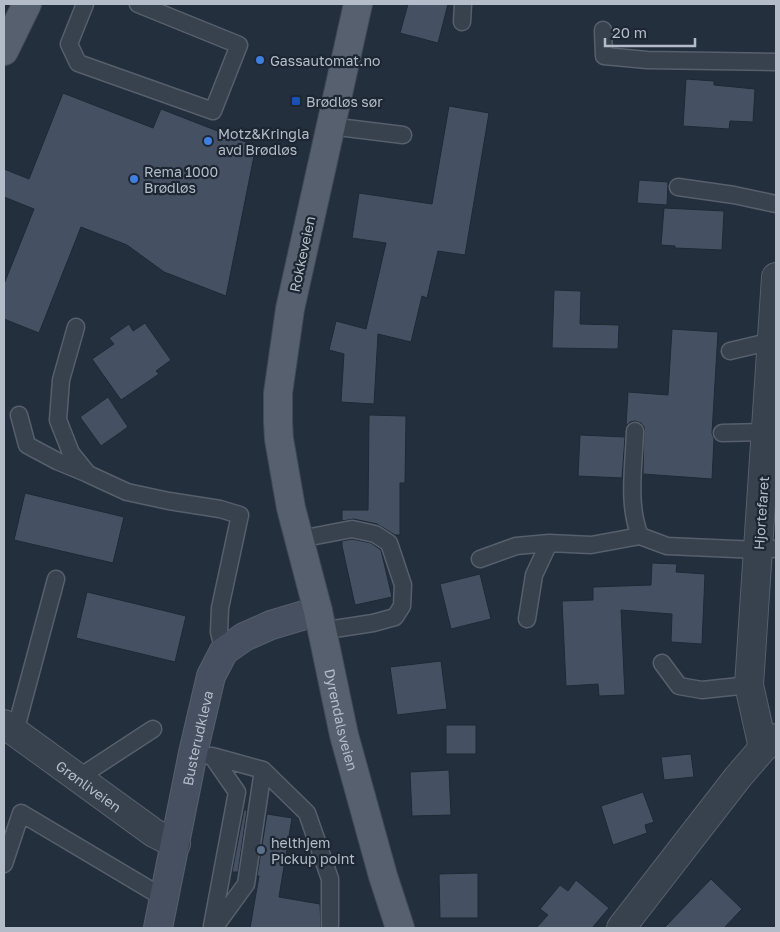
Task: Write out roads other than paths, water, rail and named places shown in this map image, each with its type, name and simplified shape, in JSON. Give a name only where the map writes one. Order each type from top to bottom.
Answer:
[{"type":"main road","points":[[4,51],[27,4]]},
{"type":"main road","name":"Rokkeveien","points":[[292,508],[279,439],[278,393],[290,309],[358,4]]},
{"type":"main road","name":"Dyrendalsveien","points":[[292,508],[320,621],[352,768],[400,928]]},
{"type":"street","name":"Hjortefaret","points":[[621,928],[738,777],[769,743],[750,685],[764,549],[776,277]]},
{"type":"street","name":"Busterudkleva","points":[[158,928],[176,844],[202,755],[211,676],[224,651],[244,637],[271,625],[320,621]]},
{"type":"street","name":"Grønliveien","points":[[9,728],[154,833],[176,844]]},
{"type":"lane","points":[[85,4],[69,44],[78,63],[213,110],[239,45],[138,4]]},
{"type":"lane","points":[[462,22],[463,4]]},
{"type":"lane","points":[[603,30],[604,56],[647,60],[776,62]]},
{"type":"lane","points":[[330,126],[403,136]]},
{"type":"lane","points":[[678,187],[734,195],[776,204]]},
{"type":"lane","points":[[76,327],[61,380],[58,420],[71,453],[88,474]]},
{"type":"lane","points":[[730,351],[772,341]]},
{"type":"lane","points":[[19,415],[27,445],[57,461],[128,492],[220,508],[240,515],[220,608],[218,632],[224,651]]},
{"type":"lane","points":[[722,433],[770,421]]},
{"type":"lane","points":[[635,431],[632,490],[634,522],[640,536]]},
{"type":"lane","points":[[300,540],[352,530],[375,534],[390,544],[403,585],[402,606],[395,617],[373,623],[320,621]]},
{"type":"lane","points":[[480,560],[516,546],[548,543],[591,545],[640,536],[667,546],[764,549]]},
{"type":"lane","points":[[527,619],[534,575],[548,543]]},
{"type":"lane","points":[[9,728],[56,579]]},
{"type":"lane","points":[[662,663],[679,686],[702,690],[750,685]]},
{"type":"lane","points":[[78,778],[153,729]]},
{"type":"lane","points":[[202,755],[263,770],[307,813],[330,878],[330,926]]},
{"type":"lane","points":[[202,755],[237,792],[213,928]]},
{"type":"lane","points":[[213,928],[246,884],[263,770]]},
{"type":"lane","points":[[4,864],[22,813],[164,898]]},
{"type":"place","name":"Gassautomat.no","points":[[260,60]]},
{"type":"place","name":"Brødløs sør","points":[[296,101]]},
{"type":"place","name":"Motz&Kringla avd Brødløs","points":[[208,141]]},
{"type":"place","name":"Rema 1000 Brødløs","points":[[134,179]]},
{"type":"place","name":"helthjem Pickup point","points":[[261,850]]}]
